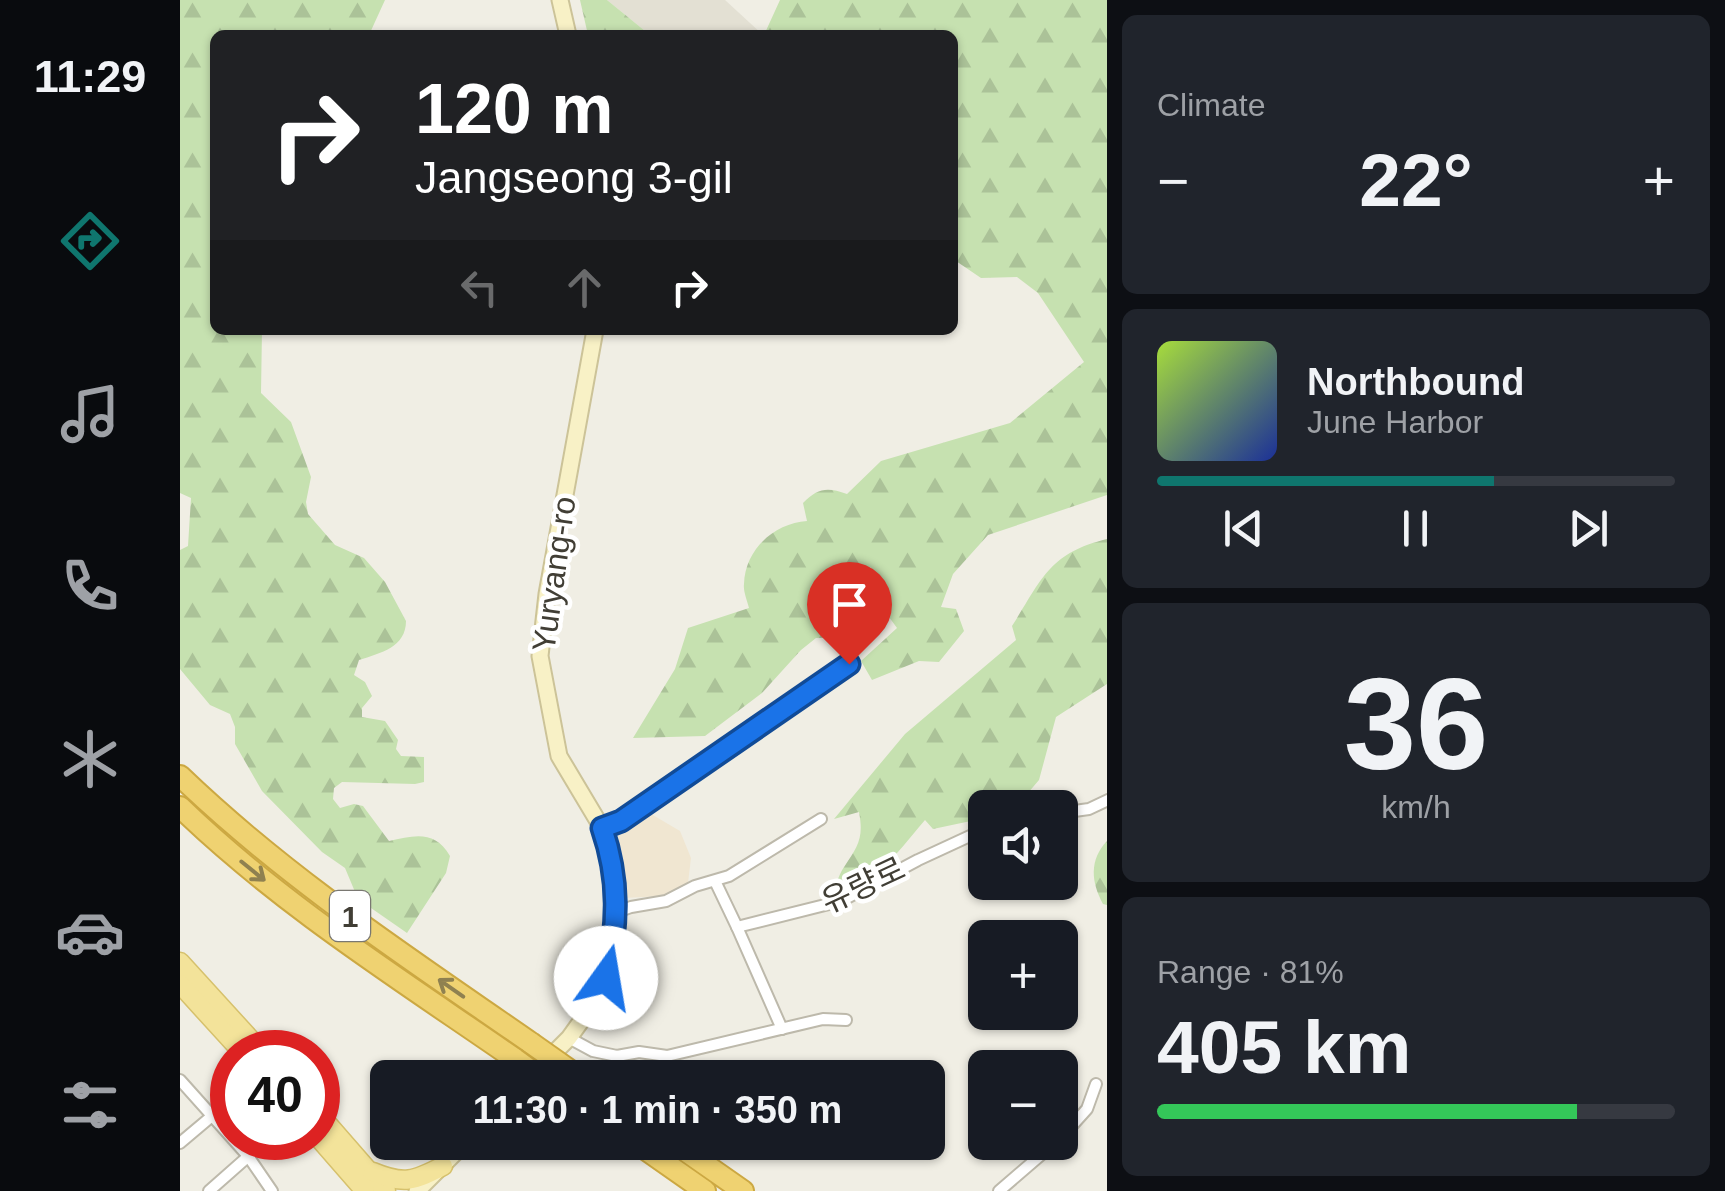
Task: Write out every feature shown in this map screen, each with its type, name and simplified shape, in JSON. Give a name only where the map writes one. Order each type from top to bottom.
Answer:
[{"type":"highway","name":"1","points":[[180,776],[289,872],[554,1060]]},
{"type":"highway","name":"1","points":[[180,807],[256,874],[515,1060]]},
{"type":"highway","points":[[661,1160],[705,1191]]},
{"type":"highway","points":[[699,1160],[743,1191]]},
{"type":"main road","points":[[180,962],[242,1030]]},
{"type":"main road","points":[[180,984],[222,1030]]},
{"type":"main road","points":[[340,1138],[386,1191]]},
{"type":"main road","points":[[338,1160],[365,1191]]},
{"type":"main road","points":[[367,1169],[391,1179],[409,1181],[443,1166]]},
{"type":"main road","points":[[428,1191],[443,1166]]},
{"type":"street","points":[[560,0],[567,30]]},
{"type":"street","name":"Yuryang-ro","points":[[548,1060],[597,999],[606,978],[617,912],[616,880],[602,828],[560,756],[540,656],[547,594],[594,335]]},
{"type":"street","points":[[602,828],[621,821],[849,664]]},
{"type":"street","points":[[1078,811],[1107,801]]},
{"type":"street","points":[[617,912],[631,906],[666,902],[695,886],[715,881],[753,863],[820,819]]},
{"type":"street","name":"유량로","points":[[737,927],[841,902],[968,837]]},
{"type":"street","points":[[715,881],[782,1029]]},
{"type":"street","points":[[569,1038],[593,1051],[617,1056],[639,1052],[668,1056],[823,1019],[846,1020]]},
{"type":"street","points":[[180,1080],[210,1114]]},
{"type":"street","points":[[1078,1119],[1087,1109],[1096,1084]]},
{"type":"street","points":[[180,1143],[210,1118]]},
{"type":"street","points":[[209,1191],[244,1160]]},
{"type":"street","points":[[251,1160],[272,1191]]},
{"type":"street","points":[[417,1191],[449,1160]]},
{"type":"street","points":[[999,1191],[1036,1160]]},
{"type":"shaded area","points":[[607,0],[725,0],[758,30],[644,30]]},
{"type":"shaded area","points":[[646,811],[680,831],[691,858],[688,883],[664,896],[623,898],[616,829]]},
{"type":"green space","points":[[180,0],[385,0],[371,30],[210,30],[210,335],[262,335],[261,393],[291,422],[311,477],[308,514],[335,545],[364,558],[385,582],[406,621],[397,643],[359,660],[354,675],[365,682],[372,696],[362,708],[362,717],[385,721],[398,740],[396,749],[401,756],[424,757],[424,782],[342,782],[334,788],[333,799],[340,808],[363,806],[389,841],[424,836],[438,842],[450,856],[446,873],[407,933],[358,899],[345,868],[322,852],[262,791],[235,744],[230,714],[210,705],[180,669],[180,550],[188,546],[191,498],[180,493]]},
{"type":"green space","points":[[580,0],[607,0],[644,30],[587,30]]},
{"type":"green space","points":[[780,0],[1107,0],[1107,495],[988,535],[953,574],[941,607],[956,609],[964,631],[939,662],[919,661],[872,680],[861,661],[897,628],[889,617],[882,578],[870,567],[863,637],[816,638],[762,693],[705,736],[633,738],[675,669],[688,628],[749,608],[744,587],[750,560],[773,533],[807,521],[803,503],[808,498],[823,490],[847,494],[881,461],[1010,423],[1084,362],[1038,293],[1017,277],[981,278],[958,262],[958,30],[766,30]]},
{"type":"green space","points":[[1107,539],[1107,684],[1056,717],[1039,780],[1030,790],[968,790],[968,822],[933,829],[925,820],[874,875],[831,898],[861,829],[859,812],[834,819],[905,734],[1016,640],[1012,626],[1040,582],[1059,560]]},
{"type":"green space","points":[[1107,841],[1107,905],[1099,896],[1094,871],[1097,856]]},
{"type":"route","points":[[606,978],[617,927],[617,907],[616,880],[602,828],[621,821],[849,664]]}]
